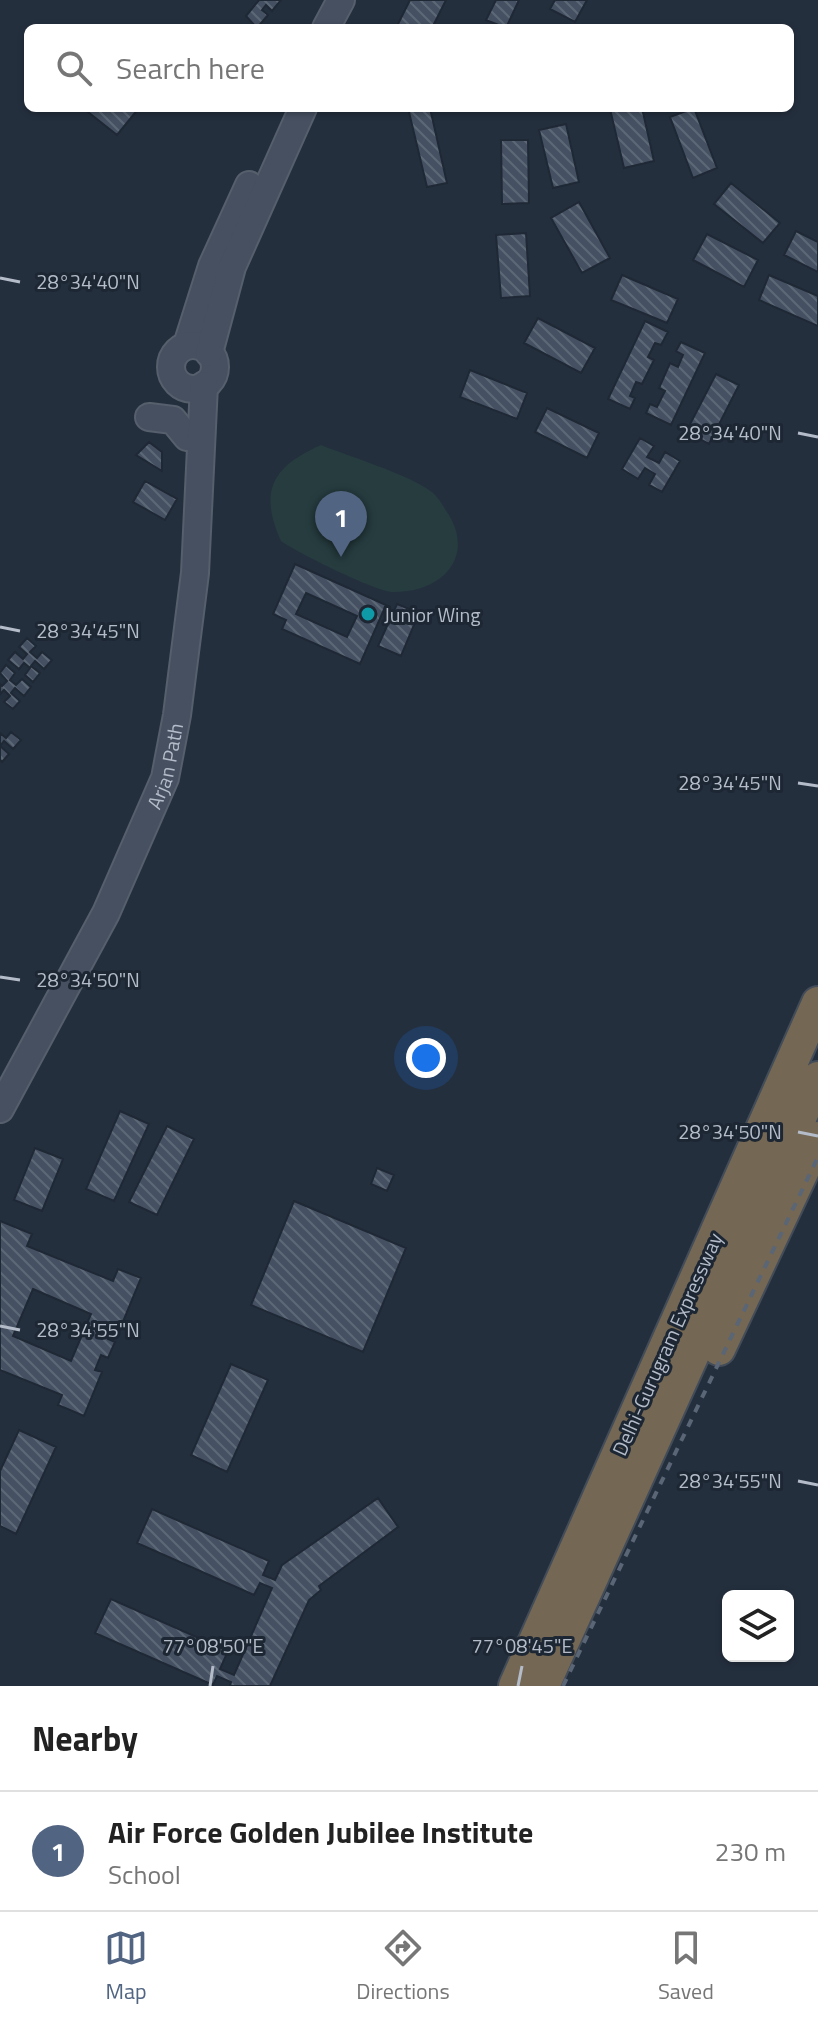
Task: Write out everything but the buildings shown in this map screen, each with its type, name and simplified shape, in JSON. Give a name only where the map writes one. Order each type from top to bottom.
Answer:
[{"type":"highway","name":"Delhi-Gurugram Expressway","points":[[515,1686],[818,1003]]},
{"type":"highway","name":"Delhi-Gurugram Expressway","points":[[543,1686],[818,1078]]},
{"type":"highway","points":[[565,1686],[818,1138]]},
{"type":"main road","points":[[328,24],[341,0]]},
{"type":"main road","points":[[344,24],[357,0]]},
{"type":"main road","points":[[198,349],[176,352],[171,363],[172,375],[195,386],[214,370],[198,349],[221,244],[285,112]]},
{"type":"main road","points":[[198,349],[301,112]]},
{"type":"main road","name":"Arjan Path","points":[[0,1073],[90,909],[150,783],[165,704],[178,585],[187,437],[195,386]]},
{"type":"main road","name":"Arjan Path","points":[[0,1109],[106,913],[165,778],[195,573],[195,386]]},
{"type":"main road","points":[[149,417],[173,420],[187,437]]},
{"type":"green space","points":[[321,445],[407,478],[436,496],[454,526],[458,542],[450,568],[440,578],[411,591],[384,590],[336,571],[281,541],[271,508],[274,483],[291,462]]},
{"type":"railway","points":[[563,1686],[818,1157]]},
{"type":"place","name":"Air Force Golden Jubilee Institute","points":[[341,557]]},
{"type":"place","name":"Junior Wing","points":[[368,614]]}]
